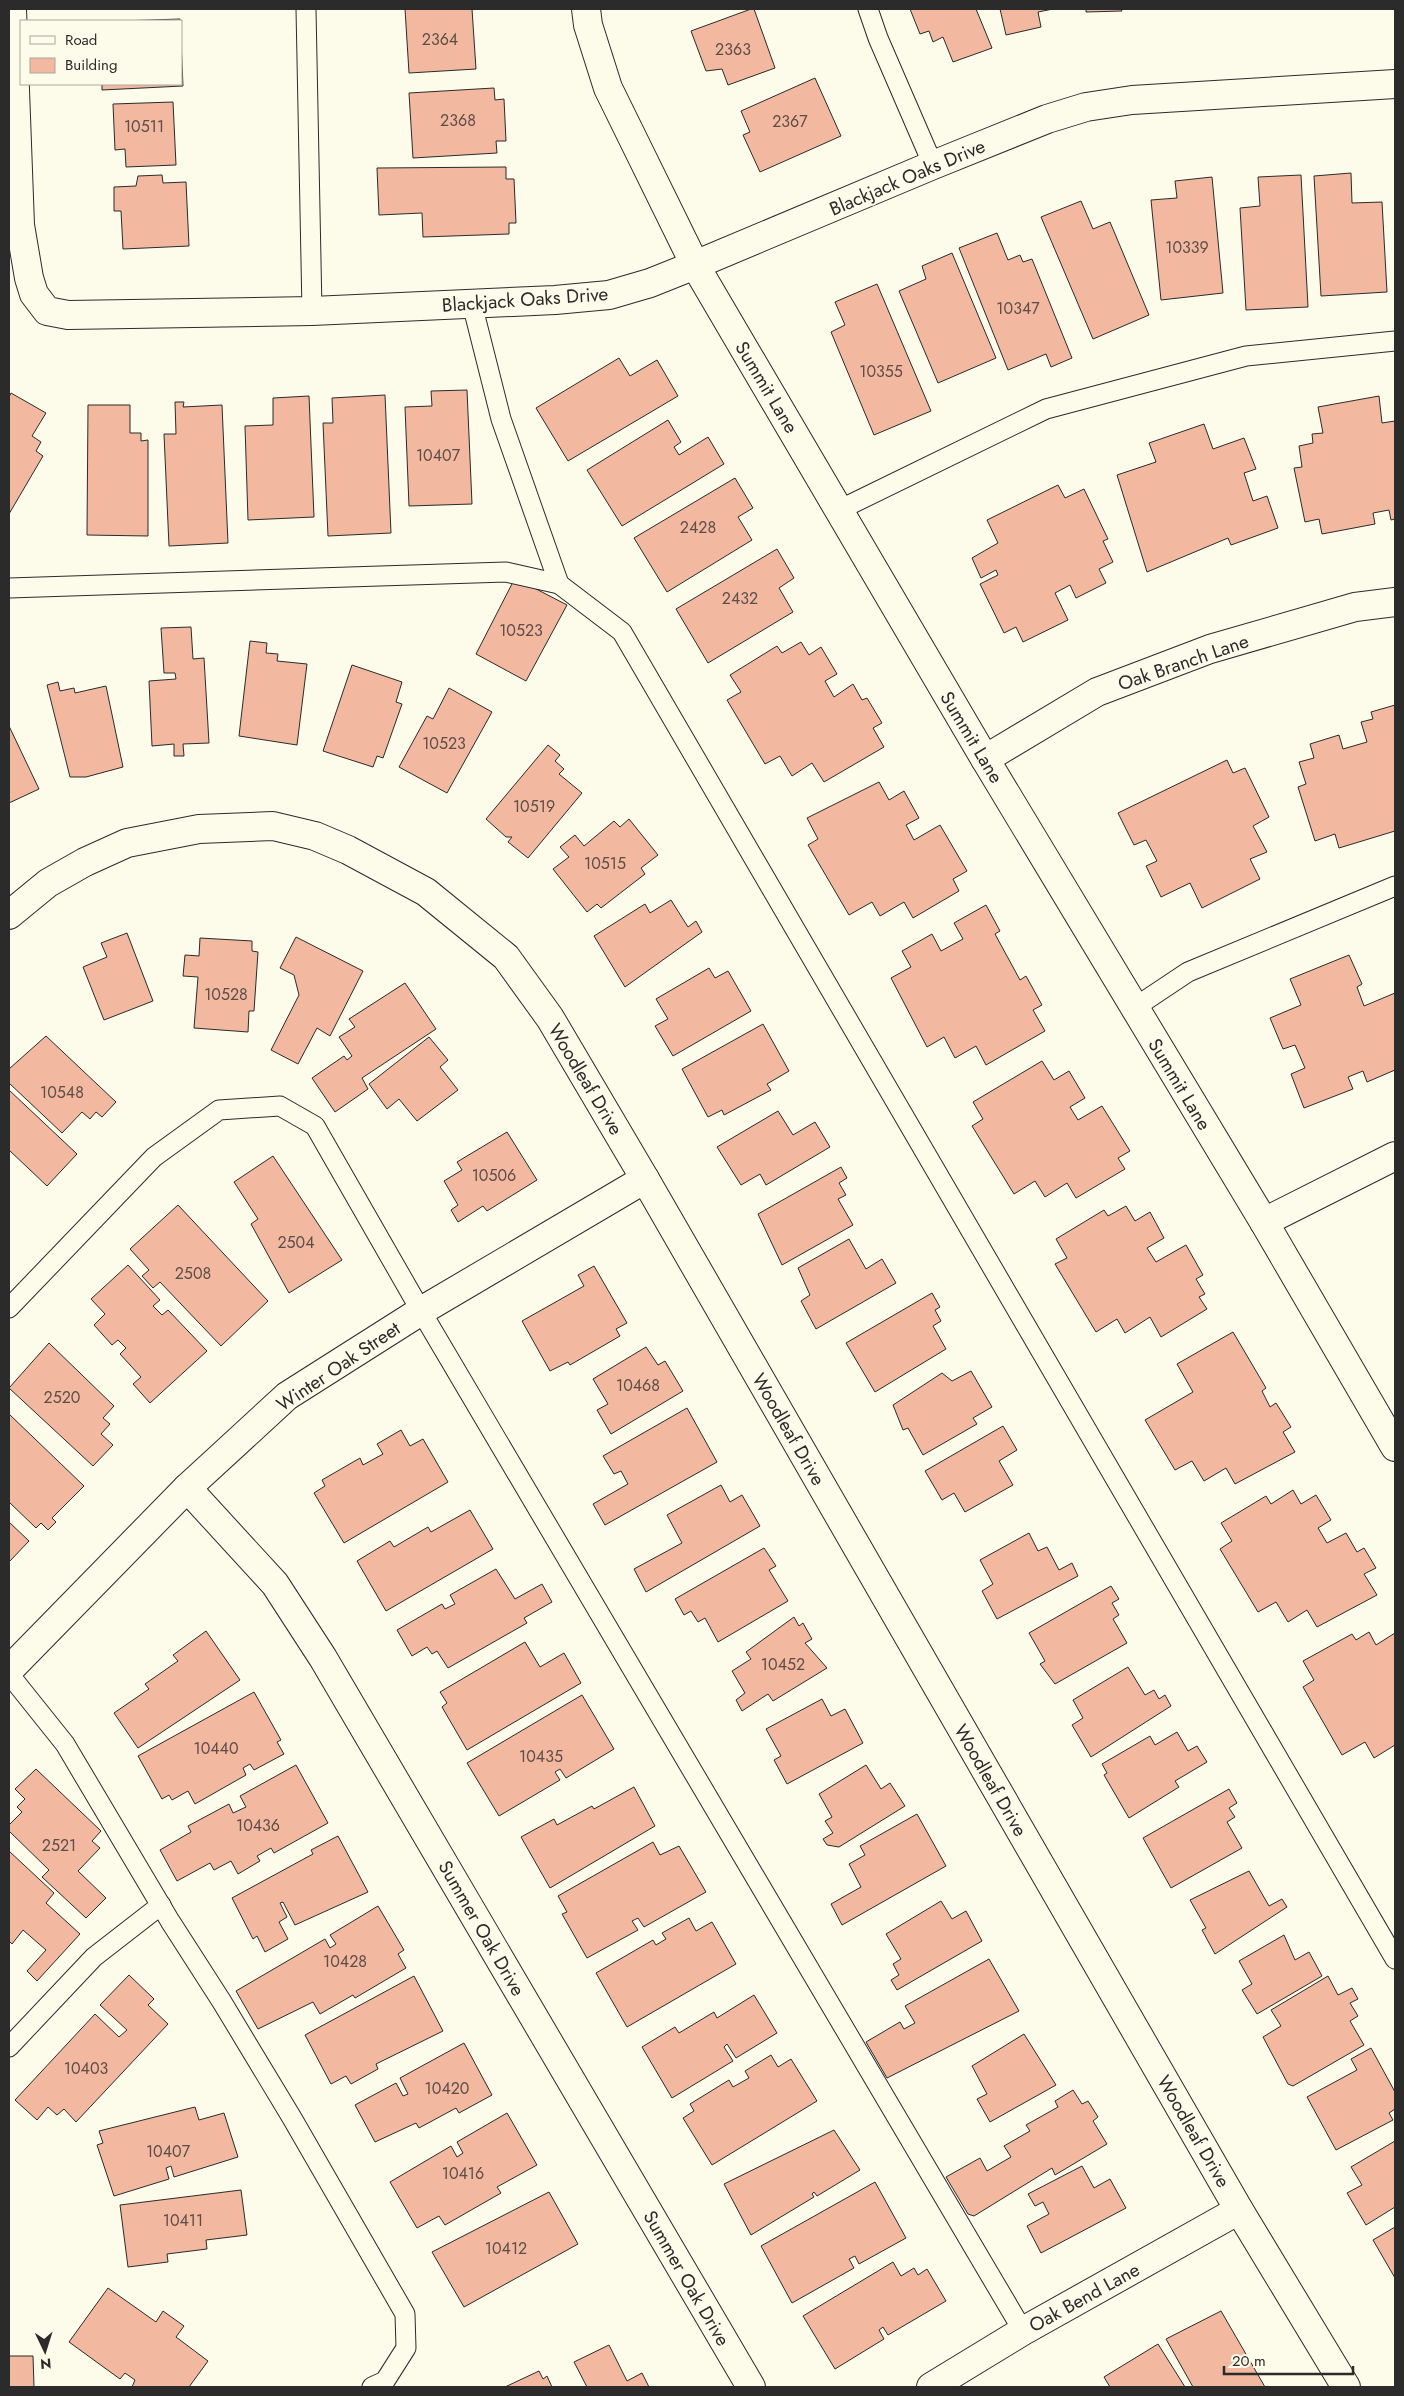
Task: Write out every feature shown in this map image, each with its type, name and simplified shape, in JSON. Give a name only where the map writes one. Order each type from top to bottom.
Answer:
[{"type":"street","name":"Blackjack Oaks Drive","points":[[12,9],[20,225],[34,294],[47,310],[68,315],[312,310],[554,300],[609,295],[650,283],[933,165],[1047,119],[1086,107],[1132,100],[1395,84]]},
{"type":"street","name":"Summit Lane","points":[[586,9],[588,25],[608,88],[695,265],[985,759],[1264,1222],[1395,1447]]},
{"type":"street","name":"Oak Branch Lane","points":[[985,759],[1097,692],[1210,649],[1355,607],[1395,602]]},
{"type":"street","name":"Woodleaf Drive","points":[[9,915],[48,884],[85,862],[127,843],[199,829],[273,826],[315,836],[348,850],[426,892],[506,957],[550,1018],[645,1179],[1239,2210],[1346,2387]]},
{"type":"street","points":[[1264,1222],[1395,1156]]},
{"type":"street","name":"Winter Oak Street","points":[[9,1670],[187,1488],[287,1396],[421,1311],[645,1179]]},
{"type":"street","name":"Summer Oak Drive","points":[[187,1488],[275,1584],[323,1658],[751,2387]]},
{"type":"street","name":"Oak Bend Lane","points":[[931,2387],[1023,2331],[1239,2210]]},
{"type":"lane","points":[[306,9],[312,310]]},
{"type":"lane","points":[[868,9],[878,38],[933,165]]},
{"type":"lane","points":[[472,304],[501,419],[559,584]]},
{"type":"lane","points":[[839,510],[1046,409],[1246,356],[1395,341]]},
{"type":"lane","points":[[9,588],[506,572],[559,584],[622,632],[1395,1959]]},
{"type":"lane","points":[[1134,1008],[1188,972],[1395,886]]},
{"type":"lane","points":[[9,1308],[154,1157],[219,1110],[280,1106],[315,1126],[421,1311],[1023,2331]]},
{"type":"lane","points":[[9,1674],[65,1744],[161,1905],[277,2093],[405,2314],[406,2348],[385,2381],[372,2387]]},
{"type":"lane","points":[[9,2047],[94,1957],[161,1905]]},
{"type":"building","points":[[405,9],[472,9],[476,69],[409,73]]},
{"type":"building","points":[[754,9],[775,68],[728,85],[722,69],[706,71],[691,31]]},
{"type":"building","points":[[910,9],[976,9],[992,48],[953,62],[943,37],[933,42],[929,31],[920,34]]},
{"type":"building","points":[[1000,9],[1053,9],[1038,12],[1041,27],[1006,35]]},
{"type":"building","points":[[1086,9],[1121,9],[1122,11],[1086,12]]},
{"type":"building","points":[[182,64],[183,86],[102,90],[102,85],[182,85]]},
{"type":"building","points":[[815,78],[841,136],[760,172],[743,135],[750,132],[741,111]]},
{"type":"building","points":[[494,88],[495,100],[504,99],[506,141],[496,141],[497,153],[413,158],[409,93]]},
{"type":"building","points":[[173,102],[176,165],[126,167],[125,149],[115,150],[113,104]]},
{"type":"building","points":[[506,167],[506,179],[514,179],[516,223],[509,223],[509,234],[423,237],[422,213],[379,215],[377,168]]},
{"type":"building","points":[[1351,173],[1352,203],[1382,202],[1387,292],[1321,296],[1314,176]]},
{"type":"building","points":[[162,175],[163,183],[186,182],[189,246],[123,249],[121,211],[114,211],[114,187],[136,186],[138,176]]},
{"type":"building","points":[[1301,175],[1308,307],[1246,310],[1240,208],[1260,206],[1258,177]]},
{"type":"building","points":[[1212,177],[1223,293],[1161,300],[1151,200],[1177,198],[1175,181]]},
{"type":"building","points":[[1081,201],[1093,229],[1110,222],[1149,315],[1093,339],[1041,217]]},
{"type":"building","points":[[997,233],[1008,260],[1020,255],[1023,262],[1032,259],[1072,358],[1051,367],[1046,354],[1008,370],[959,248]]},
{"type":"building","points":[[952,253],[996,358],[938,383],[899,291],[926,279],[922,266]]},
{"type":"building","points":[[877,284],[931,411],[874,435],[831,332],[845,325],[835,302]]},
{"type":"building","points":[[619,358],[630,376],[657,360],[678,396],[568,461],[536,408]]},
{"type":"building","points":[[467,390],[472,504],[409,506],[405,407],[432,406],[431,391]]},
{"type":"building","points":[[11,393],[46,413],[32,436],[41,442],[36,451],[43,456],[9,514],[9,397]]},
{"type":"building","points":[[385,395],[391,533],[328,536],[323,423],[333,423],[332,398]]},
{"type":"building","points":[[309,396],[314,517],[248,520],[245,426],[273,425],[273,398]]},
{"type":"building","points":[[1379,396],[1382,423],[1395,421],[1395,519],[1391,520],[1389,510],[1373,513],[1375,524],[1322,534],[1319,519],[1305,522],[1294,468],[1302,467],[1299,446],[1313,443],[1312,434],[1323,433],[1318,407]]},
{"type":"building","points":[[175,402],[184,402],[183,407],[222,405],[228,543],[169,546],[164,434],[176,434]]},
{"type":"building","points":[[88,405],[130,405],[130,433],[141,433],[141,441],[148,440],[148,536],[87,535]]},
{"type":"building","points":[[668,420],[681,442],[674,447],[679,455],[708,437],[724,464],[622,526],[587,470]]},
{"type":"building","points":[[1204,424],[1213,449],[1244,438],[1256,469],[1244,473],[1253,501],[1267,496],[1278,528],[1231,545],[1228,538],[1147,572],[1117,475],[1156,462],[1149,443]]},
{"type":"building","points":[[735,478],[753,508],[738,517],[752,540],[667,592],[634,538]]},
{"type":"building","points":[[1058,485],[1065,498],[1084,489],[1108,539],[1103,541],[1113,562],[1099,569],[1106,583],[1076,598],[1070,585],[1055,593],[1068,620],[1023,642],[1016,627],[1004,633],[980,584],[998,575],[996,570],[981,578],[972,558],[998,543],[987,520]]},
{"type":"building","points":[[777,549],[794,578],[779,588],[793,612],[708,663],[676,609]]},
{"type":"building","points":[[515,578],[567,605],[526,681],[476,654]]},
{"type":"building","points":[[191,627],[193,659],[204,658],[209,743],[183,744],[184,756],[174,756],[174,744],[152,746],[149,681],[176,679],[175,673],[164,673],[161,628]]},
{"type":"building","points":[[250,641],[267,643],[266,653],[278,654],[277,661],[307,664],[297,745],[239,736]]},
{"type":"building","points":[[801,642],[809,655],[821,647],[837,674],[825,681],[834,697],[853,684],[862,700],[867,698],[882,723],[873,728],[884,747],[824,782],[812,763],[792,776],[780,756],[765,764],[727,700],[741,692],[730,675],[777,646],[782,653]]},
{"type":"building","points":[[352,665],[402,682],[396,702],[402,704],[383,758],[377,756],[373,767],[323,751]]},
{"type":"building","points":[[58,682],[60,691],[74,688],[75,693],[106,686],[123,767],[86,777],[70,777],[47,685]]},
{"type":"building","points":[[449,688],[492,712],[447,793],[399,767],[427,716],[433,719]]},
{"type":"building","points":[[1395,705],[1395,831],[1339,848],[1335,834],[1315,841],[1298,787],[1306,784],[1299,762],[1314,758],[1310,744],[1339,735],[1343,749],[1367,742],[1361,722],[1373,719],[1371,712]]},
{"type":"building","points":[[9,726],[39,789],[9,803]]},
{"type":"building","points":[[548,745],[560,755],[555,761],[564,769],[559,774],[582,793],[528,858],[508,842],[512,837],[506,837],[486,819]]},
{"type":"building","points":[[1227,760],[1233,773],[1245,768],[1269,817],[1253,826],[1267,852],[1250,859],[1260,879],[1202,908],[1190,883],[1161,897],[1146,866],[1157,861],[1146,840],[1134,845],[1118,813]]},
{"type":"building","points":[[879,782],[889,800],[904,791],[919,818],[906,825],[914,840],[940,825],[967,871],[953,879],[959,891],[913,918],[904,902],[880,916],[872,902],[849,915],[808,845],[818,839],[807,818]]},
{"type":"building","points":[[629,819],[658,855],[641,868],[645,874],[601,908],[597,904],[587,912],[553,869],[569,857],[560,847],[575,835],[584,846],[614,821],[620,827]]},
{"type":"building","points":[[671,900],[688,927],[696,921],[702,932],[625,987],[594,936],[645,904],[650,913]]},
{"type":"building","points":[[986,905],[1000,931],[995,934],[1020,980],[1026,976],[1042,1005],[1033,1010],[1045,1031],[986,1065],[976,1046],[955,1058],[944,1037],[927,1047],[891,978],[911,967],[902,951],[932,934],[941,951],[963,939],[954,923]]},
{"type":"building","points":[[127,933],[153,1001],[104,1020],[83,967],[107,957],[101,943]]},
{"type":"building","points":[[296,937],[363,971],[330,1036],[317,1028],[298,1064],[271,1050],[299,995],[294,975],[280,968]]},
{"type":"building","points":[[200,938],[252,941],[252,951],[258,952],[254,1011],[249,1011],[248,1032],[194,1028],[198,977],[183,976],[185,955],[199,956]]},
{"type":"building","points":[[1349,955],[1362,984],[1357,987],[1364,1006],[1395,993],[1395,1070],[1367,1082],[1363,1071],[1348,1077],[1353,1089],[1304,1108],[1291,1074],[1305,1068],[1295,1045],[1283,1049],[1270,1018],[1301,1005],[1290,979]]},
{"type":"building","points":[[709,968],[715,978],[728,971],[751,1011],[673,1056],[655,1026],[668,1019],[656,999]]},
{"type":"building","points":[[405,983],[436,1029],[362,1078],[368,1089],[335,1112],[312,1078],[344,1056],[347,1060],[352,1056],[339,1037],[355,1027],[349,1019]]},
{"type":"building","points":[[763,1024],[789,1071],[767,1084],[771,1090],[724,1115],[722,1110],[708,1117],[682,1069]]},
{"type":"building","points":[[46,1036],[116,1102],[102,1117],[96,1112],[90,1119],[82,1112],[62,1133],[9,1083],[9,1069]]},
{"type":"building","points":[[429,1037],[448,1060],[440,1067],[458,1090],[417,1121],[399,1099],[387,1109],[369,1084]]},
{"type":"building","points":[[1042,1061],[1054,1080],[1069,1071],[1085,1098],[1070,1107],[1078,1120],[1102,1106],[1130,1151],[1118,1158],[1125,1169],[1076,1198],[1067,1183],[1045,1197],[1035,1181],[1014,1194],[972,1126],[983,1119],[973,1102]]},
{"type":"building","points":[[9,1090],[77,1154],[47,1186],[9,1150]]},
{"type":"building","points":[[778,1111],[793,1135],[815,1122],[830,1147],[766,1185],[760,1174],[741,1185],[717,1147]]},
{"type":"building","points":[[507,1132],[537,1180],[487,1211],[483,1206],[458,1222],[451,1210],[458,1205],[444,1181],[462,1170],[457,1162]]},
{"type":"building","points":[[273,1156],[342,1260],[289,1293],[251,1224],[258,1219],[234,1182]]},
{"type":"building","points":[[841,1167],[847,1178],[839,1183],[846,1195],[838,1199],[853,1225],[782,1265],[758,1214]]},
{"type":"building","points":[[178,1205],[268,1301],[221,1346],[160,1282],[153,1288],[142,1276],[149,1270],[130,1249]]},
{"type":"building","points":[[1126,1206],[1135,1221],[1150,1212],[1164,1238],[1147,1248],[1156,1262],[1186,1245],[1203,1275],[1196,1279],[1205,1294],[1199,1297],[1207,1309],[1161,1337],[1150,1317],[1125,1333],[1117,1319],[1096,1332],[1055,1264],[1067,1258],[1056,1239],[1104,1210],[1108,1216]]},
{"type":"building","points":[[849,1239],[866,1269],[882,1259],[896,1283],[816,1329],[801,1301],[810,1295],[798,1268]]},
{"type":"building","points":[[128,1265],[160,1300],[153,1306],[162,1315],[168,1310],[207,1351],[150,1403],[133,1384],[141,1377],[120,1354],[126,1348],[118,1340],[112,1345],[94,1325],[105,1314],[91,1299]]},
{"type":"building","points":[[594,1266],[627,1323],[616,1329],[620,1336],[570,1365],[568,1362],[550,1371],[522,1321],[584,1286],[578,1275]]},
{"type":"building","points":[[932,1293],[940,1307],[935,1310],[941,1321],[933,1326],[946,1349],[875,1392],[846,1343]]},
{"type":"building","points":[[1233,1332],[1266,1388],[1262,1391],[1270,1407],[1276,1403],[1291,1427],[1283,1432],[1295,1452],[1235,1484],[1226,1468],[1204,1481],[1192,1461],[1175,1470],[1145,1420],[1193,1392],[1177,1364]]},
{"type":"building","points":[[49,1343],[114,1406],[103,1418],[110,1424],[101,1434],[113,1445],[93,1466],[9,1388]]},
{"type":"building","points":[[646,1347],[658,1365],[665,1361],[683,1391],[611,1434],[597,1410],[608,1404],[593,1379]]},
{"type":"building","points":[[971,1371],[992,1407],[973,1418],[977,1424],[923,1455],[908,1428],[903,1430],[893,1405],[942,1373],[952,1381]]},
{"type":"building","points":[[687,1408],[717,1462],[605,1525],[593,1504],[628,1484],[621,1471],[614,1474],[603,1456]]},
{"type":"building","points":[[9,1414],[84,1486],[52,1518],[56,1522],[48,1530],[41,1523],[36,1528],[9,1502]]},
{"type":"building","points":[[1003,1426],[1017,1450],[999,1461],[1013,1485],[965,1512],[954,1493],[942,1500],[925,1471]]},
{"type":"building","points":[[401,1430],[410,1446],[423,1439],[448,1482],[344,1543],[314,1493],[325,1486],[322,1480],[360,1458],[363,1465],[383,1454],[377,1444]]},
{"type":"building","points":[[721,1485],[730,1502],[742,1495],[760,1526],[646,1592],[634,1569],[682,1543],[667,1515]]},
{"type":"building","points":[[1293,1490],[1301,1504],[1316,1495],[1331,1520],[1318,1528],[1327,1543],[1346,1533],[1357,1552],[1364,1548],[1376,1568],[1364,1574],[1377,1595],[1317,1627],[1307,1610],[1288,1622],[1276,1602],[1258,1612],[1220,1549],[1232,1541],[1221,1523],[1266,1496],[1271,1504]]},
{"type":"building","points":[[470,1510],[493,1549],[386,1611],[357,1561],[390,1541],[394,1547],[428,1527],[431,1532]]},
{"type":"building","points":[[9,1522],[29,1541],[9,1562]]},
{"type":"building","points":[[1029,1533],[1038,1551],[1047,1547],[1059,1570],[1072,1563],[1078,1576],[997,1619],[982,1591],[993,1584],[980,1560]]},
{"type":"building","points":[[764,1548],[776,1566],[769,1570],[788,1601],[718,1642],[705,1618],[698,1622],[691,1611],[684,1615],[675,1599]]},
{"type":"building","points":[[496,1569],[515,1599],[542,1584],[552,1602],[524,1618],[527,1623],[448,1668],[437,1651],[432,1654],[427,1647],[412,1656],[397,1630],[442,1604],[445,1609],[455,1604],[450,1595]]},
{"type":"building","points":[[1111,1586],[1119,1599],[1112,1603],[1119,1615],[1113,1619],[1127,1643],[1055,1684],[1040,1664],[1045,1661],[1029,1633]]},
{"type":"building","points":[[794,1617],[799,1626],[803,1623],[812,1639],[805,1643],[827,1668],[773,1701],[768,1694],[742,1711],[736,1700],[745,1693],[732,1671],[751,1659],[746,1652]]},
{"type":"building","points":[[206,1631],[240,1680],[138,1748],[114,1713],[149,1689],[145,1684],[178,1661],[173,1655]]},
{"type":"building","points":[[1369,1632],[1376,1645],[1395,1633],[1395,1745],[1374,1758],[1365,1742],[1342,1755],[1303,1687],[1314,1680],[1303,1661],[1352,1634],[1356,1640]]},
{"type":"building","points":[[525,1642],[540,1667],[564,1653],[581,1683],[467,1750],[442,1707],[447,1703],[440,1692]]},
{"type":"building","points":[[1128,1667],[1145,1695],[1154,1690],[1159,1699],[1165,1695],[1171,1706],[1091,1757],[1072,1725],[1083,1718],[1073,1700]]},
{"type":"building","points":[[254,1692],[281,1740],[277,1742],[284,1754],[254,1770],[250,1764],[243,1768],[246,1775],[195,1804],[188,1791],[172,1800],[169,1795],[162,1799],[138,1756]]},
{"type":"building","points":[[582,1695],[614,1749],[566,1778],[560,1769],[555,1772],[560,1780],[499,1816],[467,1763]]},
{"type":"building","points":[[822,1699],[831,1716],[845,1709],[863,1743],[787,1784],[774,1760],[781,1756],[766,1729]]},
{"type":"building","points":[[1177,1732],[1188,1751],[1197,1746],[1207,1762],[1175,1781],[1179,1787],[1129,1818],[1104,1775],[1107,1773],[1102,1764],[1150,1736],[1155,1745]]},
{"type":"building","points":[[296,1765],[328,1823],[274,1853],[271,1848],[257,1856],[260,1861],[238,1874],[231,1861],[214,1870],[210,1863],[177,1881],[160,1850],[191,1832],[188,1826],[229,1804],[233,1813],[246,1807],[240,1796]]},
{"type":"building","points":[[866,1765],[881,1789],[890,1783],[905,1806],[839,1847],[827,1845],[823,1839],[833,1833],[825,1821],[832,1817],[819,1794]]},
{"type":"building","points":[[36,1769],[101,1831],[92,1841],[100,1848],[78,1871],[106,1898],[86,1918],[42,1877],[49,1870],[9,1831],[9,1825],[22,1812],[17,1807],[25,1799],[15,1789]]},
{"type":"building","points":[[634,1787],[655,1826],[550,1888],[521,1837],[554,1819],[557,1825],[592,1806],[594,1809]]},
{"type":"building","points":[[1229,1789],[1237,1803],[1229,1808],[1235,1817],[1227,1822],[1242,1848],[1171,1888],[1143,1838]]},
{"type":"building","points":[[917,1814],[946,1866],[842,1925],[831,1904],[861,1887],[849,1864],[865,1855],[860,1846]]},
{"type":"building","points":[[338,1836],[368,1892],[295,1925],[283,1902],[280,1903],[287,1917],[279,1922],[288,1939],[265,1952],[257,1936],[253,1939],[232,1898],[313,1854],[311,1850]]},
{"type":"building","points":[[653,1842],[660,1855],[679,1846],[706,1892],[644,1927],[638,1918],[632,1921],[638,1930],[587,1958],[562,1914],[567,1912],[558,1896]]},
{"type":"building","points":[[9,1851],[54,1893],[46,1903],[80,1934],[37,1981],[27,1971],[46,1950],[23,1930],[12,1944],[9,1941]]},
{"type":"building","points":[[1249,1871],[1269,1906],[1282,1899],[1287,1907],[1215,1954],[1202,1930],[1206,1928],[1190,1900]]},
{"type":"building","points":[[941,1901],[952,1919],[966,1911],[982,1941],[897,1990],[891,1980],[899,1975],[893,1964],[901,1959],[886,1934]]},
{"type":"building","points":[[378,1906],[404,1950],[398,1954],[406,1968],[355,1998],[353,1995],[320,2014],[313,2002],[258,2029],[236,1991],[325,1939],[330,1948],[336,1944],[330,1935]]},
{"type":"building","points":[[689,1918],[696,1931],[712,1922],[736,1964],[627,2027],[596,1973],[653,1940],[656,1945],[666,1939],[662,1933]]},
{"type":"building","points":[[1284,1935],[1295,1960],[1309,1952],[1322,1976],[1257,2014],[1242,1990],[1252,1984],[1239,1961]]},
{"type":"building","points":[[989,1959],[1019,2011],[887,2078],[866,2042],[900,2022],[904,2029],[915,2023],[905,2006]]},
{"type":"building","points":[[129,1975],[154,1999],[148,2005],[168,2024],[76,2122],[64,2109],[57,2115],[48,2107],[37,2120],[15,2100],[95,2014],[119,2037],[127,2030],[100,2005]]},
{"type":"building","points":[[414,1976],[443,2031],[376,2064],[378,2069],[351,2084],[346,2076],[331,2084],[305,2035]]},
{"type":"building","points":[[1328,1976],[1338,1995],[1352,1988],[1358,1999],[1350,2003],[1358,2016],[1350,2021],[1364,2045],[1293,2086],[1288,2084],[1263,2037],[1281,2026],[1271,2010]]},
{"type":"building","points":[[754,1995],[777,2033],[736,2058],[727,2044],[724,2047],[733,2061],[672,2098],[642,2047],[675,2027],[679,2033],[714,2012],[717,2018]]},
{"type":"building","points":[[1024,2034],[1056,2085],[990,2122],[977,2099],[987,2094],[972,2066]]},
{"type":"building","points":[[464,2043],[492,2095],[459,2113],[456,2108],[419,2128],[416,2123],[375,2142],[355,2105],[396,2083],[403,2096],[408,2094],[400,2078]]},
{"type":"building","points":[[1371,2048],[1395,2092],[1395,2109],[1389,2113],[1393,2120],[1336,2150],[1307,2097],[1357,2070],[1351,2059]]},
{"type":"building","points":[[771,2055],[778,2067],[791,2059],[817,2101],[712,2165],[683,2118],[694,2111],[690,2104],[729,2080],[733,2087],[749,2078],[745,2071]]},
{"type":"building","points":[[1073,2090],[1082,2104],[1088,2101],[1098,2117],[1093,2121],[1107,2144],[1055,2175],[1052,2168],[974,2216],[968,2214],[946,2177],[980,2158],[987,2171],[1011,2157],[1004,2146],[1030,2131],[1026,2125],[1058,2107],[1055,2101]]},
{"type":"building","points":[[195,2107],[199,2120],[224,2113],[238,2157],[174,2177],[171,2166],[166,2168],[169,2179],[114,2196],[97,2145],[103,2143],[99,2131]]},
{"type":"building","points":[[507,2113],[537,2165],[497,2187],[501,2193],[445,2225],[439,2216],[417,2228],[390,2182],[451,2146],[457,2157],[463,2153],[457,2142]]},
{"type":"building","points":[[834,2130],[860,2170],[817,2196],[814,2192],[812,2194],[814,2197],[751,2235],[724,2184]]},
{"type":"building","points":[[1395,2141],[1395,2207],[1366,2225],[1347,2193],[1362,2185],[1351,2167]]},
{"type":"building","points":[[1082,2166],[1094,2188],[1110,2179],[1126,2208],[1041,2253],[1027,2226],[1049,2214],[1043,2202],[1035,2206],[1028,2194]]},
{"type":"building","points":[[875,2182],[906,2238],[859,2264],[855,2256],[849,2259],[854,2268],[792,2303],[761,2246]]},
{"type":"building","points":[[241,2190],[247,2235],[206,2240],[207,2249],[167,2254],[168,2262],[128,2267],[120,2205]]},
{"type":"building","points":[[549,2192],[578,2244],[464,2307],[432,2252]]},
{"type":"building","points":[[1395,2227],[1395,2278],[1373,2240]]},
{"type":"building","points":[[893,2262],[901,2276],[914,2268],[918,2275],[927,2269],[946,2301],[888,2335],[883,2327],[879,2330],[884,2339],[835,2369],[803,2316]]},
{"type":"building","points":[[108,2288],[156,2322],[163,2311],[184,2326],[176,2337],[208,2361],[189,2387],[132,2387],[135,2380],[125,2373],[120,2379],[69,2342]]},
{"type":"building","points":[[1221,2311],[1265,2387],[1193,2387],[1166,2339]]},
{"type":"building","points":[[1158,2344],[1185,2387],[1110,2387],[1104,2377]]},
{"type":"building","points":[[609,2345],[627,2381],[642,2373],[649,2387],[587,2387],[574,2362]]},
{"type":"building","points":[[9,2356],[33,2356],[34,2387],[9,2387]]},
{"type":"building","points":[[539,2371],[543,2379],[547,2376],[552,2387],[505,2387]]}]
